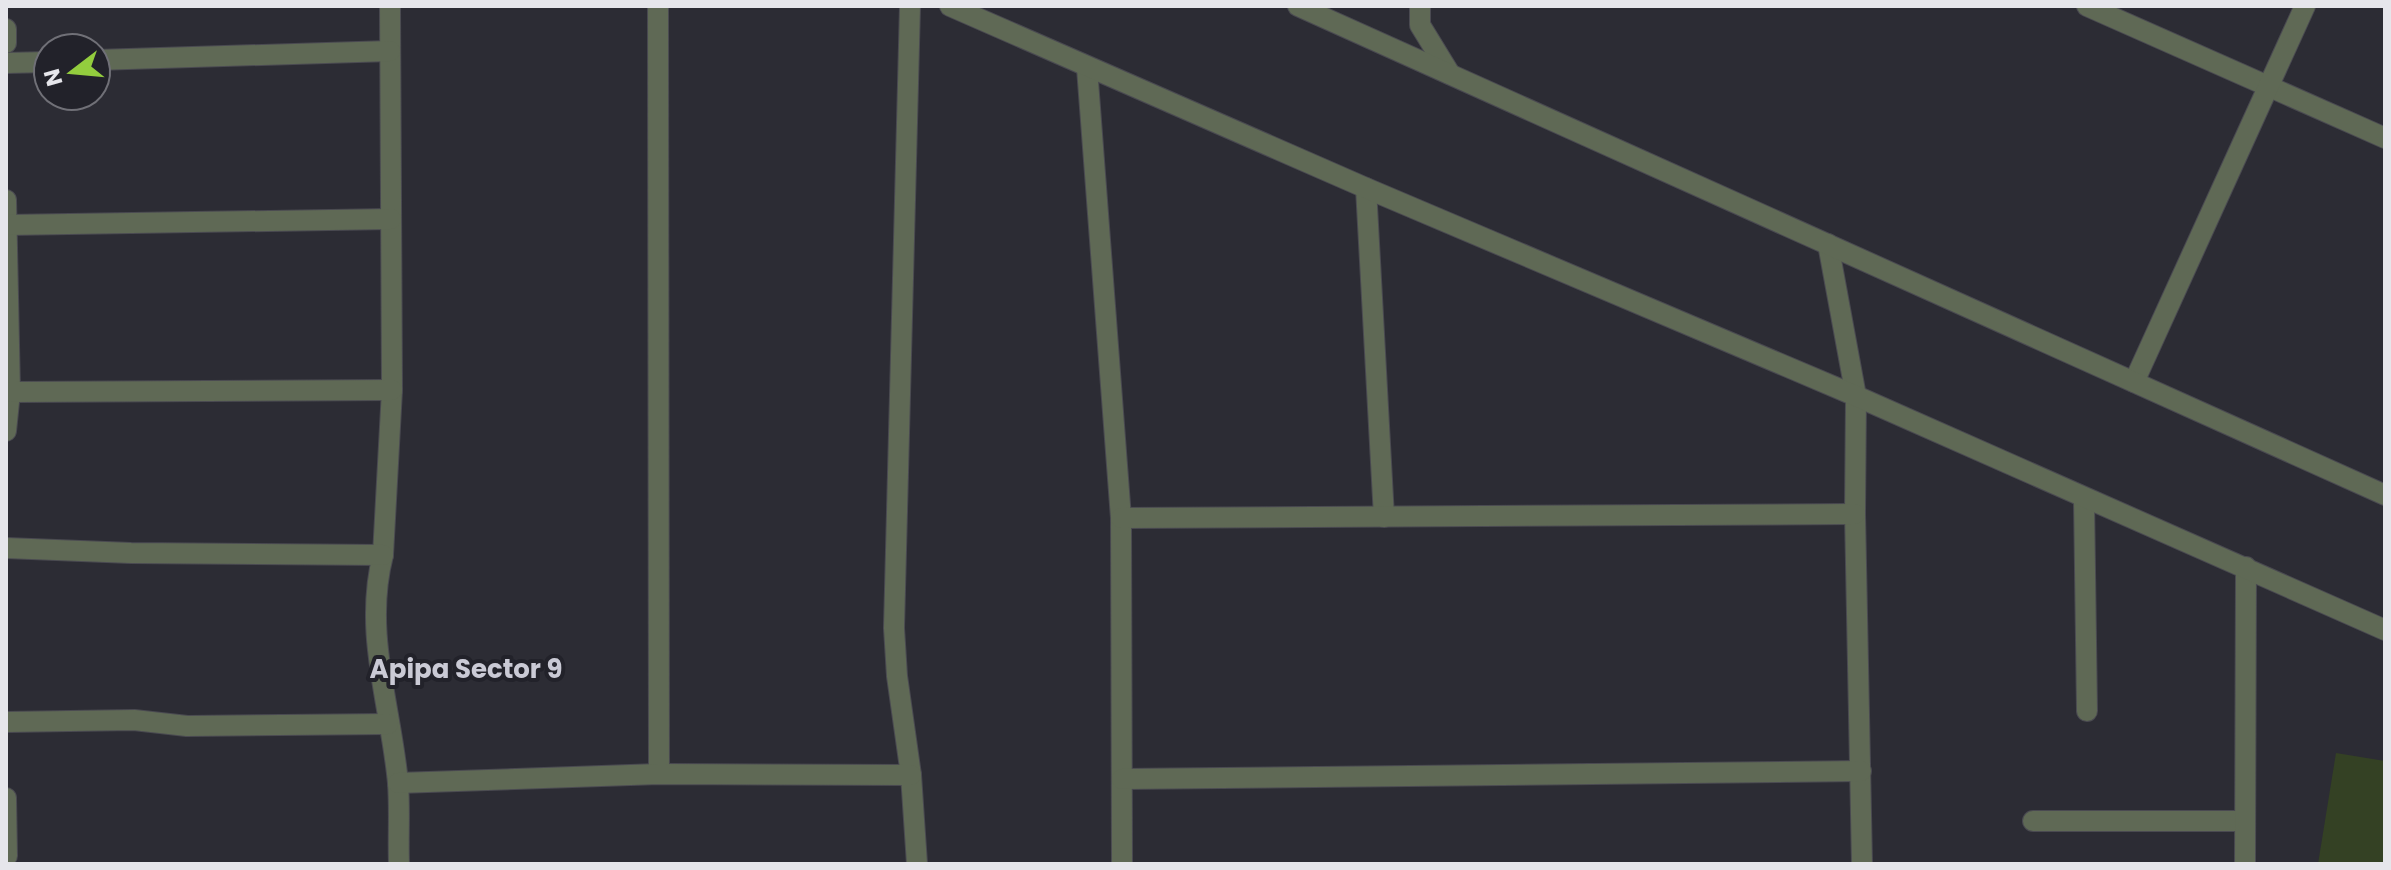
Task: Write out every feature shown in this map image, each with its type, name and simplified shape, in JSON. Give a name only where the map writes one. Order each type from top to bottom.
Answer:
[{"type":"street","points":[[390,6],[392,390],[383,555],[377,578],[374,621],[398,783],[399,864]]},
{"type":"street","points":[[658,6],[659,774]]},
{"type":"street","points":[[910,6],[894,628],[897,676],[911,775],[917,864]]},
{"type":"street","points":[[950,6],[1087,68],[1856,396],[2385,630]]},
{"type":"street","points":[[1298,6],[2385,494]]},
{"type":"street","points":[[1420,6],[1420,25],[1450,74]]},
{"type":"street","points":[[2087,6],[2385,138]]},
{"type":"street","points":[[2134,382],[2305,6]]},
{"type":"street","points":[[6,29],[6,43]]},
{"type":"street","points":[[112,60],[390,51]]},
{"type":"street","points":[[6,63],[32,62]]},
{"type":"street","points":[[1087,68],[1121,518],[1122,864]]},
{"type":"street","points":[[1366,188],[1384,517]]},
{"type":"street","points":[[6,200],[10,392],[6,431]]},
{"type":"street","points":[[7,225],[391,219]]},
{"type":"street","points":[[1828,244],[1856,396],[1855,514],[1862,864]]},
{"type":"street","points":[[10,392],[392,390]]},
{"type":"street","points":[[2084,499],[2087,711]]},
{"type":"street","points":[[1121,518],[1855,514]]},
{"type":"street","points":[[6,548],[131,553],[383,555]]},
{"type":"street","points":[[2245,864],[2246,567]]},
{"type":"street","points":[[6,722],[134,720],[187,726],[388,724]]},
{"type":"street","points":[[1122,779],[1861,771]]},
{"type":"street","points":[[398,783],[659,774],[911,775]]},
{"type":"street","points":[[6,798],[7,856]]},
{"type":"street","points":[[2033,821],[2245,821]]},
{"type":"green space","points":[[2336,753],[2385,761],[2385,864],[2318,864]]},
{"type":"district","name":"Apipa Sector 9","points":[[466,669]]}]
